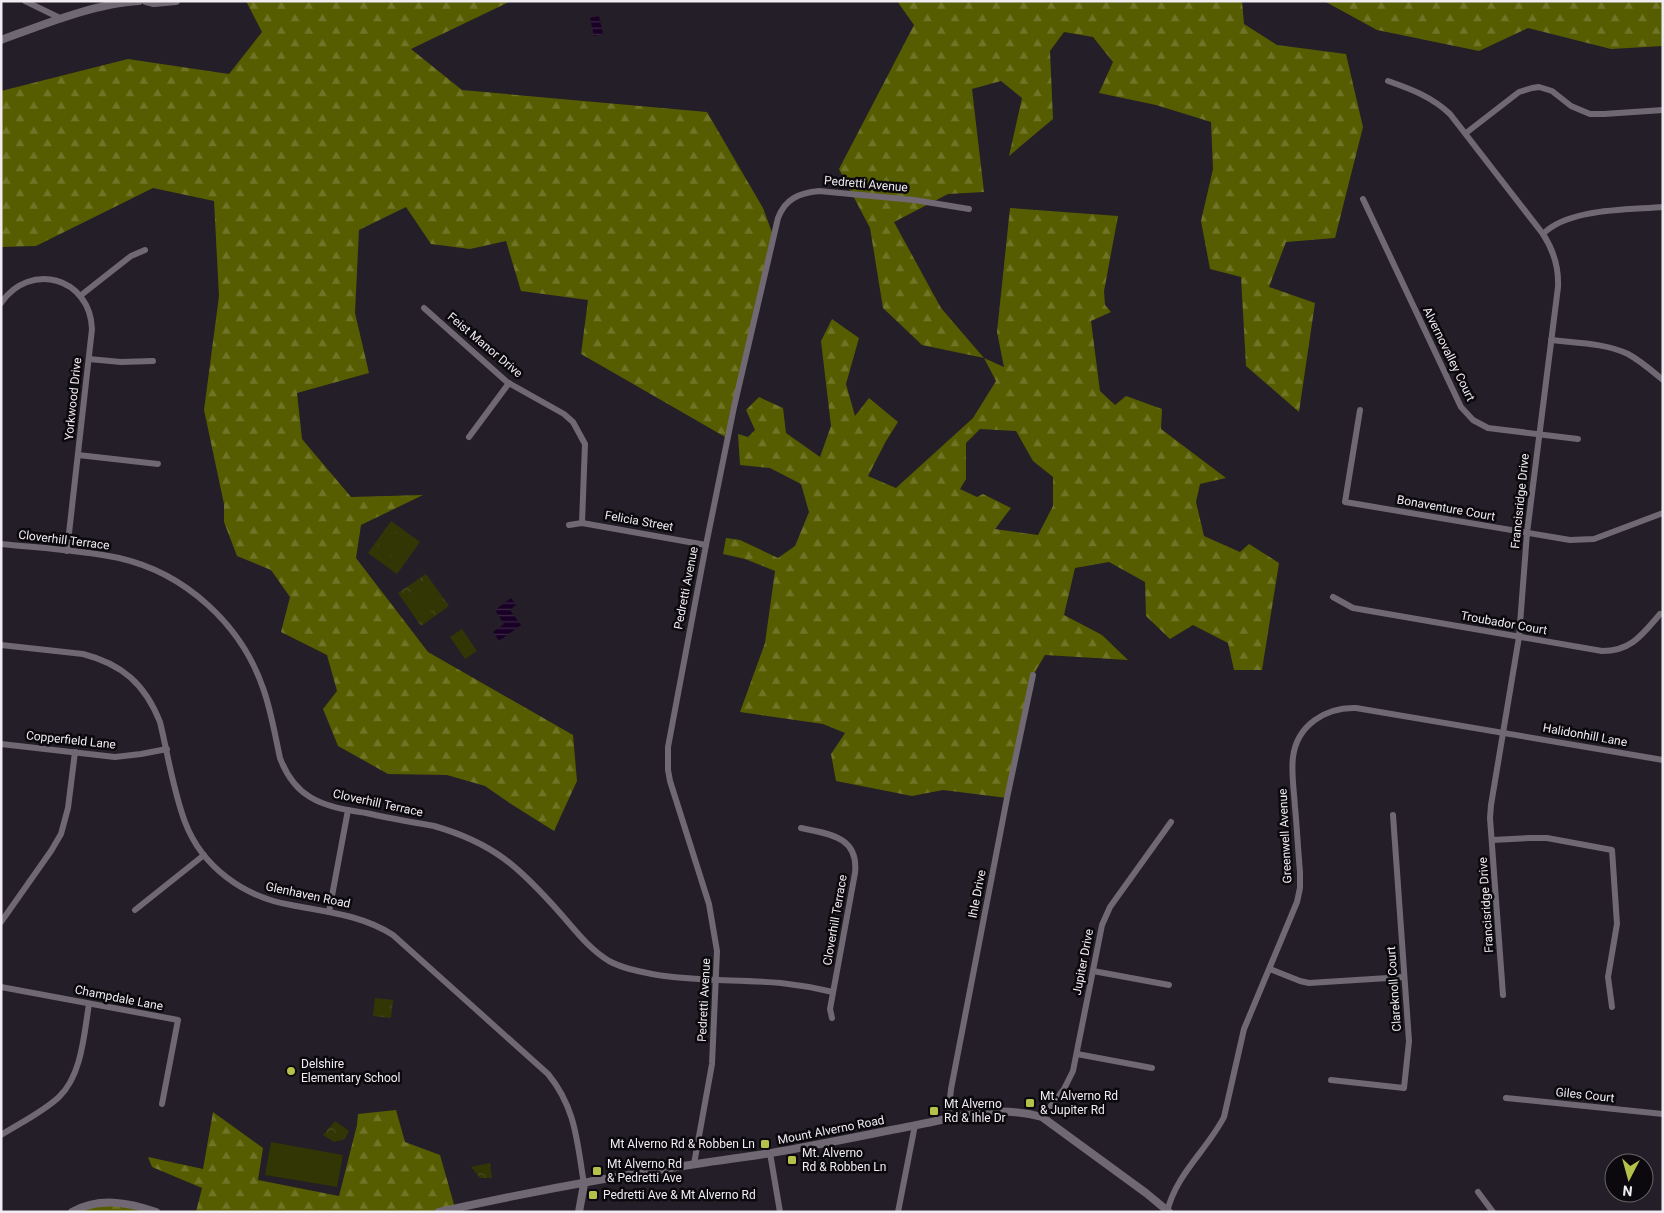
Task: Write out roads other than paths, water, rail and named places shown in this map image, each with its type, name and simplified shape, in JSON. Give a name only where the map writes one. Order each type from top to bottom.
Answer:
[{"type":"street","points":[[24,1],[62,19]]},
{"type":"street","points":[[1,40],[119,2],[139,1]]},
{"type":"street","points":[[146,1],[154,3],[176,1]]},
{"type":"street","name":"Francisridge Drive","points":[[1388,81],[1431,98],[1450,114],[1543,234],[1553,252],[1558,270],[1558,287],[1527,533],[1519,637],[1491,805],[1503,995]]},
{"type":"street","points":[[1466,133],[1518,92],[1532,88],[1552,91],[1571,106],[1590,114],[1663,110]]},
{"type":"street","name":"Pedretti Avenue","points":[[694,1164],[712,1064],[717,951],[709,904],[670,780],[667,757],[706,545],[734,408],[778,218],[784,206],[794,197],[819,191],[914,200],[970,209]]},
{"type":"street","name":"Alvernovalley Court","points":[[1362,199],[1461,407],[1473,420],[1488,428],[1578,439]]},
{"type":"street","points":[[1543,234],[1557,224],[1593,213],[1663,207]]},
{"type":"street","points":[[1,304],[16,287],[25,282],[42,279],[64,284],[80,296],[131,256],[145,250]]},
{"type":"street","name":"Yorkwood Drive","points":[[67,551],[92,322],[80,296]]},
{"type":"street","name":"Feist Manor Drive","points":[[424,308],[509,383],[564,414],[573,422],[585,444],[582,523]]},
{"type":"street","points":[[1551,340],[1608,347],[1621,351],[1639,361],[1663,380]]},
{"type":"street","points":[[89,359],[121,362],[153,361]]},
{"type":"street","points":[[469,437],[509,383]]},
{"type":"street","name":"Bonaventure Court","points":[[1360,410],[1345,502],[1570,540],[1594,539],[1663,513]]},
{"type":"street","points":[[78,455],[158,464]]},
{"type":"street","name":"Felicia Street","points":[[569,526],[582,523],[706,545]]},
{"type":"street","name":"Cloverhill Terrace","points":[[1,544],[120,559],[155,571],[185,587],[214,610],[236,636],[255,668],[269,707],[280,758],[295,785],[310,798],[320,802],[348,810],[434,826],[470,838],[485,846],[530,879],[592,949],[608,961],[633,971],[672,978],[780,983],[833,992]]},
{"type":"street","name":"Troubador Court","points":[[1333,597],[1354,608],[1602,651],[1616,650],[1635,642],[1660,614]]},
{"type":"street","name":"Glenhaven Road","points":[[1,645],[83,654],[108,662],[131,677],[149,697],[160,722],[185,824],[204,856],[228,879],[257,896],[369,922],[393,935],[548,1074],[564,1096],[569,1108],[584,1184]]},
{"type":"street","name":"Ihle Drive","points":[[948,1118],[951,1089],[1033,675]]},
{"type":"street","name":"Greenwell Avenue","points":[[1168,1211],[1175,1189],[1194,1160],[1214,1135],[1224,1117],[1244,1029],[1293,914],[1300,888],[1292,766],[1300,737],[1310,723],[1326,712],[1336,709],[1356,708],[1504,733]]},
{"type":"street","name":"Halidonhill Lane","points":[[1504,733],[1663,760]]},
{"type":"street","name":"Copperfield Lane","points":[[1,744],[115,756],[128,756],[167,749]]},
{"type":"street","points":[[1,922],[61,834],[68,808],[75,752]]},
{"type":"street","points":[[330,912],[348,810]]},
{"type":"street","name":"Clareknoll Court","points":[[1331,1080],[1404,1088],[1409,1041],[1393,815]]},
{"type":"street","name":"Jupiter Drive","points":[[1042,1117],[1069,1081],[1077,1054],[1102,925],[1110,907],[1171,822]]},
{"type":"street","name":"Cloverhill Terrace","points":[[801,828],[837,836],[849,846],[855,859],[856,872],[830,1010],[832,1018]]},
{"type":"street","points":[[1492,840],[1546,838],[1612,850],[1617,924],[1608,978],[1612,1007]]},
{"type":"street","points":[[135,910],[204,856]]},
{"type":"street","points":[[1270,969],[1309,983],[1404,978]]},
{"type":"street","points":[[1093,971],[1169,985]]},
{"type":"street","name":"Champdale Lane","points":[[1,987],[178,1020],[162,1104]]},
{"type":"street","points":[[1,1135],[52,1103],[66,1088],[76,1071],[89,1004]]},
{"type":"street","points":[[1077,1054],[1152,1068]]},
{"type":"street","name":"Giles Court","points":[[1506,1098],[1663,1114]]},
{"type":"street","name":"Mount Alverno Road","points":[[439,1212],[526,1193],[770,1153],[985,1111],[1002,1110],[1042,1117],[1093,1153],[1168,1211]]},
{"type":"street","points":[[898,1212],[915,1125]]},
{"type":"street","points":[[770,1153],[780,1212]]},
{"type":"street","points":[[579,1212],[584,1184]]},
{"type":"street","points":[[1478,1192],[1493,1212]]},
{"type":"street","points":[[72,1212],[88,1205],[112,1202],[132,1204],[156,1212]]},
{"type":"place","name":"Delshire Elementary School","points":[[291,1071]]},
{"type":"place","name":"Mt. Alverno Rd & Jupiter Rd","points":[[1030,1103]]},
{"type":"place","name":"Mt Alverno Rd & Ihle Dr","points":[[934,1111]]},
{"type":"place","name":"Mt Alverno Rd & Robben Ln","points":[[765,1144]]},
{"type":"place","name":"Mt. Alverno Rd & Robben Ln","points":[[792,1160]]},
{"type":"place","name":"Mt Alverno Rd & Pedretti Ave","points":[[597,1171]]},
{"type":"place","name":"Pedretti Ave & Mt Alverno Rd","points":[[593,1195]]}]
